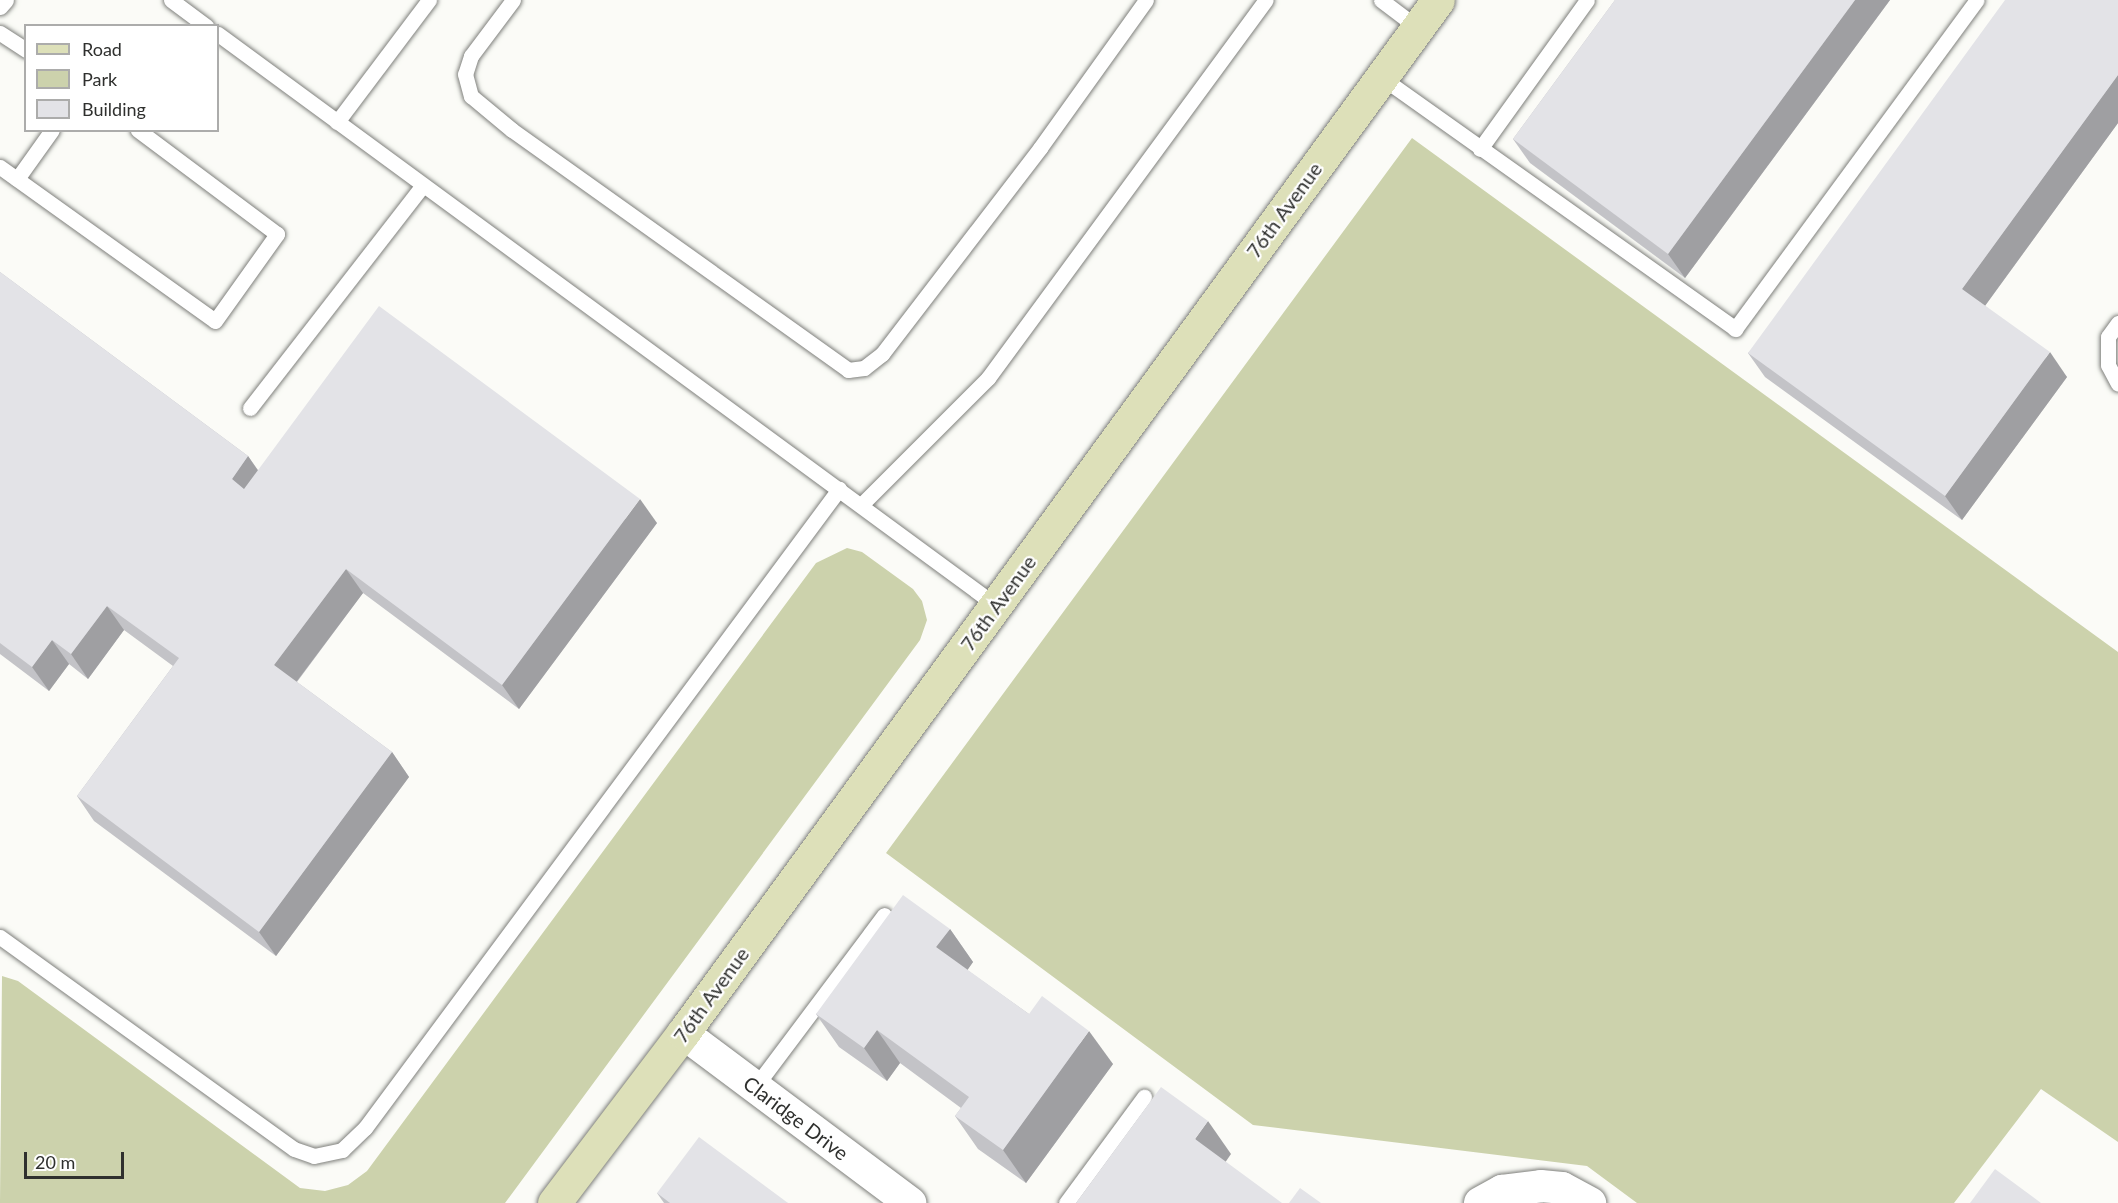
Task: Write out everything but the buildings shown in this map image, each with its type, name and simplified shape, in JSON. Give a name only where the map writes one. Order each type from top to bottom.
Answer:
[{"type":"street","name":"76th Avenue","points":[[554,1203],[683,1033],[997,606],[1438,0]]},
{"type":"street","name":"Claridge Drive","points":[[683,1033],[910,1203]]},
{"type":"street","points":[[1480,1203],[1502,1191],[1541,1186],[1562,1188],[1590,1203]]},
{"type":"lane","points":[[0,7],[6,0]]},
{"type":"lane","points":[[171,0],[203,24]]},
{"type":"lane","points":[[337,122],[429,0]]},
{"type":"lane","points":[[513,0],[471,56],[465,74],[471,96],[521,136],[848,370],[864,368],[882,354],[1146,0]]},
{"type":"lane","points":[[861,505],[988,378],[1266,0]]},
{"type":"lane","points":[[1381,0],[1418,28]]},
{"type":"lane","points":[[1480,149],[1587,0]]},
{"type":"lane","points":[[1381,77],[1735,329],[1977,0]]},
{"type":"lane","points":[[0,33],[24,49]]},
{"type":"lane","points":[[219,35],[997,606]]},
{"type":"lane","points":[[17,179],[51,132]]},
{"type":"lane","points":[[0,167],[215,321],[277,234],[141,132]]},
{"type":"lane","points":[[250,408],[422,186]]},
{"type":"lane","points":[[2118,323],[2108,337],[2108,366],[2118,384]]},
{"type":"lane","points":[[0,937],[294,1149],[315,1156],[342,1150],[365,1128],[839,489]]},
{"type":"lane","points":[[755,1087],[884,915]]},
{"type":"lane","points":[[1066,1203],[1143,1097]]},
{"type":"green space","points":[[1412,138],[2118,652],[2118,1142],[2041,1089],[1954,1203],[1637,1203],[1587,1166],[1253,1125],[886,853]]},
{"type":"green space","points":[[847,548],[862,552],[913,589],[922,601],[927,620],[920,640],[505,1203],[0,1203],[2,976],[18,981],[300,1188],[325,1191],[348,1185],[367,1171],[816,563]]}]
